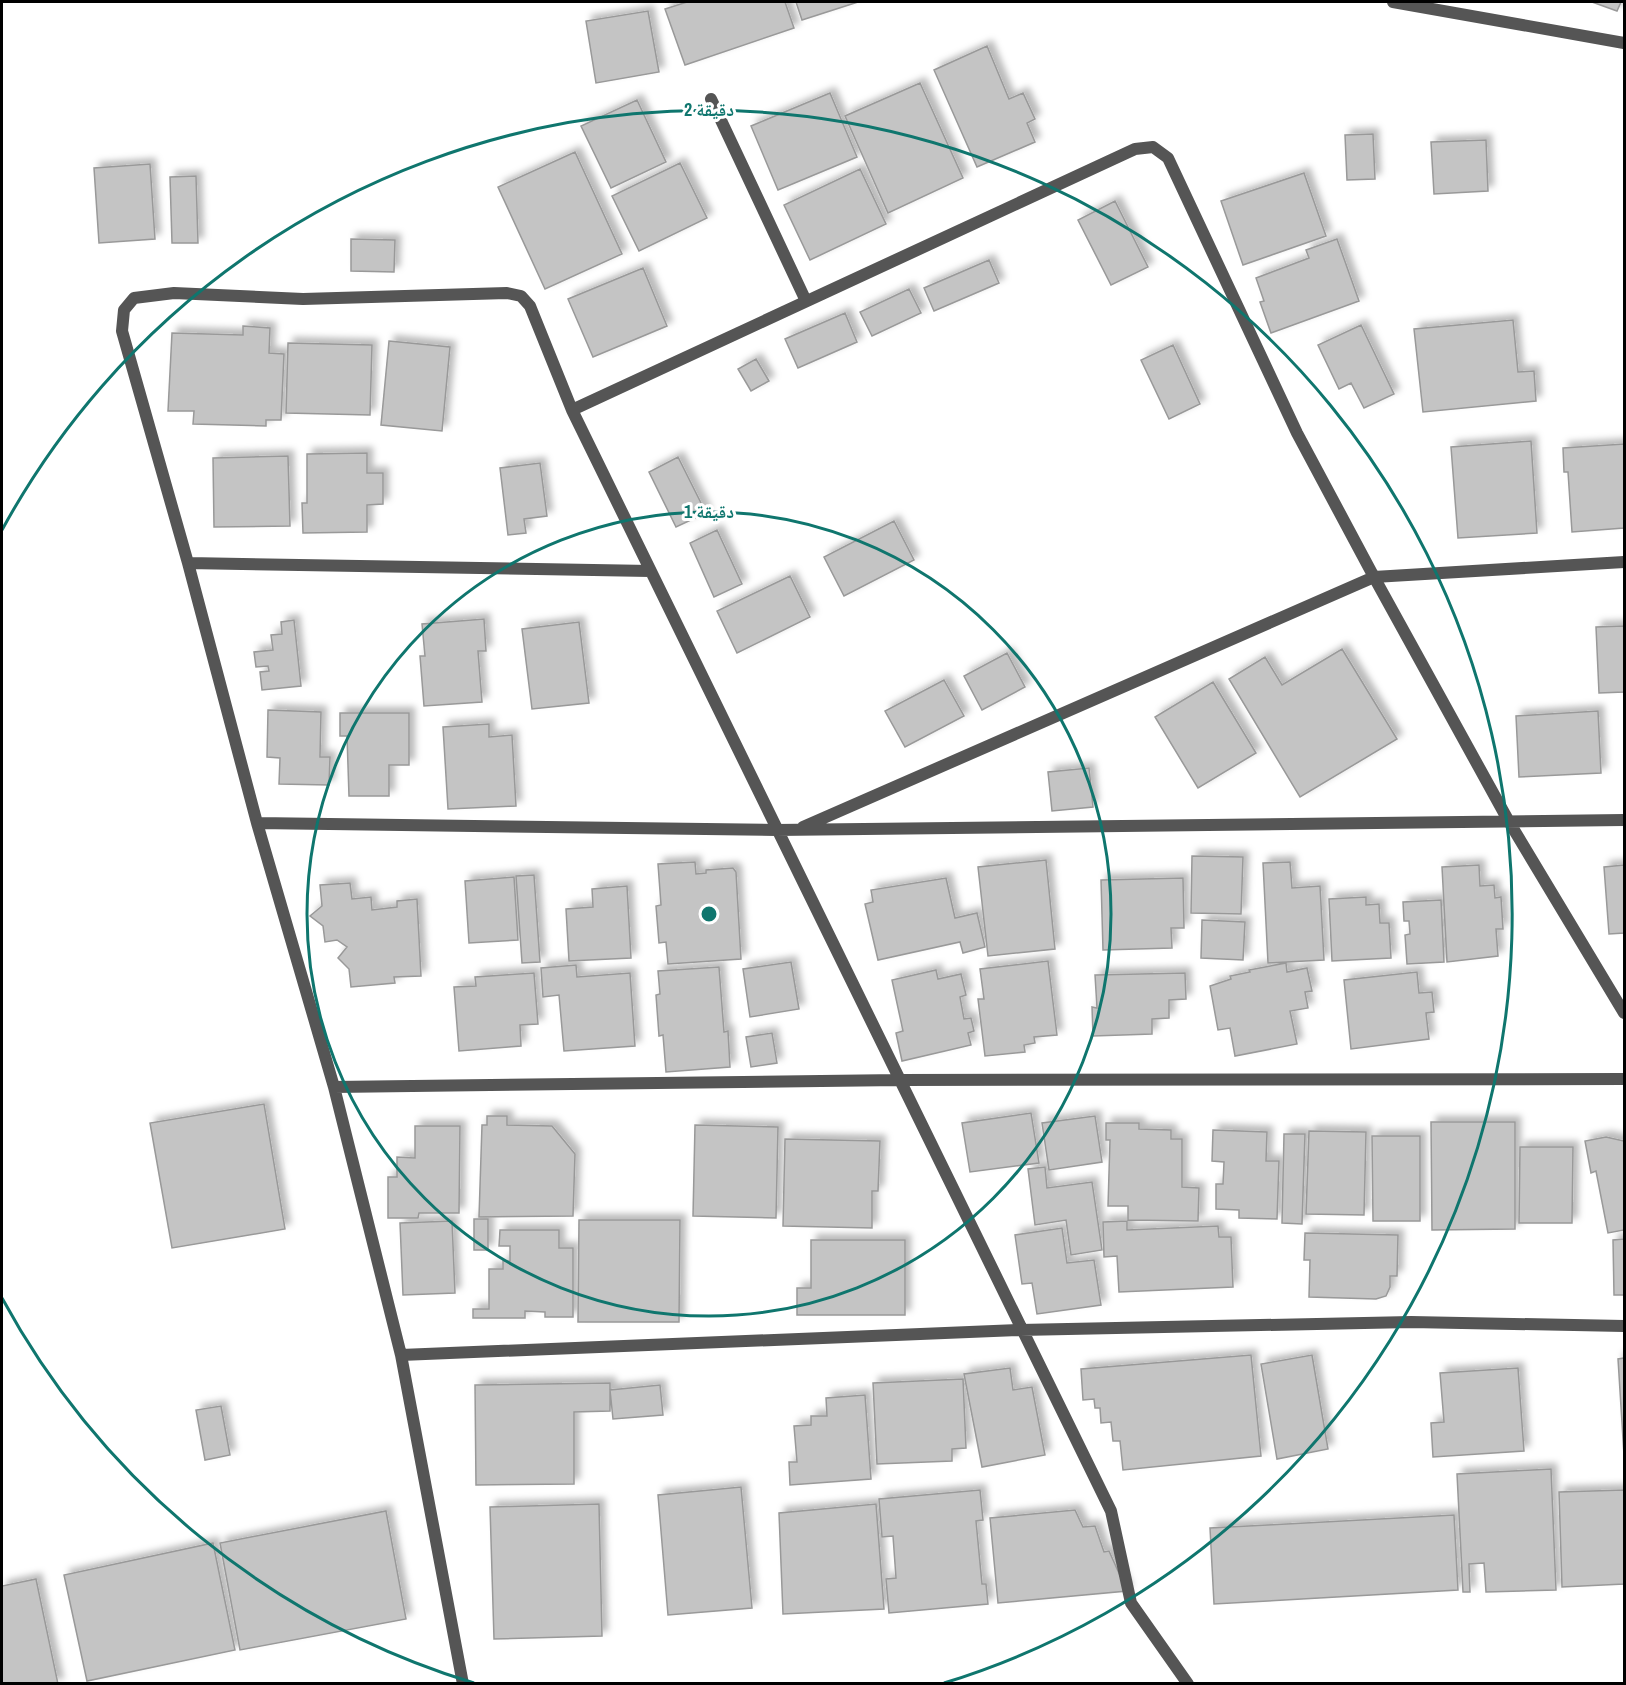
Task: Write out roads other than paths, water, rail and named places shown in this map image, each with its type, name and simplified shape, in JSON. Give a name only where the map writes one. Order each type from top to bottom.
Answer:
[{"type":"street","points":[[1393,2],[1624,43]]},
{"type":"street","points":[[711,99],[806,301]]},
{"type":"street","points":[[572,410],[1135,149],[1153,147],[1168,158],[1298,433],[1374,577],[1508,820],[1624,1013]]},
{"type":"street","points":[[463,1683],[401,1355],[334,1087],[257,823],[188,563],[122,331],[123,310],[134,298],[174,293],[303,299],[514,294],[521,296],[530,306],[572,410],[1020,1330],[1111,1511],[1131,1603],[1188,1683]]},
{"type":"street","points":[[797,830],[1374,577],[1624,562]]},
{"type":"street","points":[[188,563],[650,571]]},
{"type":"street","points":[[257,823],[797,830],[1624,820]]},
{"type":"street","points":[[334,1087],[900,1080],[1624,1078]]},
{"type":"street","points":[[401,1355],[1020,1330],[1411,1322],[1624,1326]]}]
